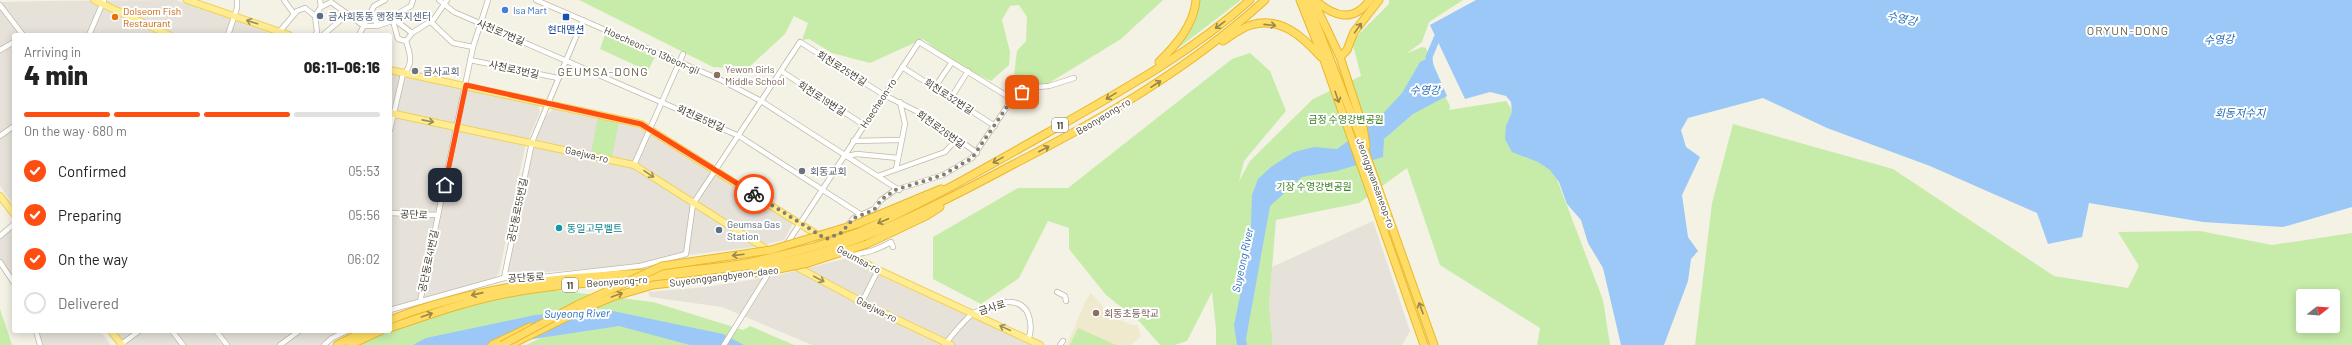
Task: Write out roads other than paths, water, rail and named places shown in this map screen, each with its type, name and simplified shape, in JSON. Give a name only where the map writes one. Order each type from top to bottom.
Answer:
[{"type":"highway","points":[[1150,72],[1181,40],[1190,22],[1196,0]]},
{"type":"highway","name":"Beonyeong-ro","points":[[860,235],[922,203],[1104,101],[1204,37],[1250,0]]},
{"type":"highway","name":"Beonyeong-ro","points":[[860,235],[893,225],[1086,127],[1198,56],[1265,0]]},
{"type":"highway","points":[[1300,0],[1326,59],[1391,254],[1424,345]]},
{"type":"highway","name":"Jeonggwansaneop-ro","points":[[1307,0],[1326,59],[1371,170],[1434,345]]},
{"type":"highway","points":[[1314,0],[1326,10],[1336,15],[1347,15],[1357,12],[1370,0]]},
{"type":"highway","points":[[1314,0],[1340,57],[1363,127],[1371,170]]},
{"type":"highway","points":[[1340,57],[1347,50],[1354,32],[1379,0]]},
{"type":"highway","points":[[1198,56],[1246,27],[1261,24],[1278,26],[1294,31],[1326,59]]},
{"type":"highway","points":[[502,345],[662,266],[771,250],[856,221],[968,177]]},
{"type":"highway","name":"Suyeonggangbyeon-daeo","points":[[579,308],[653,285],[764,272],[808,263],[867,244],[926,216],[972,186]]},
{"type":"highway","name":"11","points":[[753,265],[812,254],[860,235]]},
{"type":"highway","name":"Beonyeong-ro","points":[[392,319],[463,297],[520,285],[584,277],[688,271],[753,265]]},
{"type":"highway","name":"Beonyeong-ro","points":[[392,327],[447,309],[514,292],[603,281],[722,274],[753,265]]},
{"type":"highway","points":[[492,345],[579,308]]},
{"type":"highway","points":[[510,345],[579,308]]},
{"type":"highway","points":[[518,345],[579,308]]},
{"type":"highway","points":[[337,345],[360,333]]},
{"type":"highway","points":[[350,345],[376,333]]},
{"type":"main road","points":[[94,0],[104,2],[165,33]]},
{"type":"main road","points":[[187,0],[284,33]]},
{"type":"main road","name":"Geumsa-ro","points":[[392,71],[403,74],[466,85],[641,124],[849,254],[878,270],[1040,345]]},
{"type":"main road","name":"Gaejwa-ro","points":[[392,114],[457,126],[634,165],[763,248],[862,302],[948,344]]},
{"type":"main road","points":[[0,196],[12,211]]},
{"type":"main road","points":[[112,333],[121,345]]},
{"type":"street","points":[[229,33],[237,0]]},
{"type":"street","points":[[284,0],[294,14]]},
{"type":"street","points":[[320,0],[321,7]]},
{"type":"street","points":[[361,33],[374,6],[385,0]]},
{"type":"street","points":[[315,16],[321,7],[332,1],[364,26],[377,26],[394,20],[402,11],[411,6],[413,0]]},
{"type":"street","points":[[440,0],[443,5]]},
{"type":"street","points":[[406,41],[412,33],[431,22],[447,0]]},
{"type":"street","name":"공단동로41번길","points":[[420,302],[470,60],[479,22],[488,0]]},
{"type":"street","name":"Hoecheon-ro 13beon-gil","points":[[536,0],[721,80],[761,101],[899,190]]},
{"type":"street","points":[[90,33],[104,2]]},
{"type":"street","name":"사천로7번길","points":[[443,5],[454,12],[566,59]]},
{"type":"street","points":[[0,6],[21,33]]},
{"type":"street","points":[[280,31],[294,14],[304,8],[315,16],[319,33]]},
{"type":"street","points":[[372,11],[377,26]]},
{"type":"street","points":[[320,33],[349,13]]},
{"type":"street","points":[[394,20],[412,33]]},
{"type":"street","points":[[394,20],[398,39],[406,41]]},
{"type":"street","name":"공단동로55번길","points":[[504,278],[532,142],[547,103],[583,20]]},
{"type":"street","points":[[431,22],[453,43],[473,47]]},
{"type":"street","points":[[392,114],[403,74],[409,67],[411,56],[406,41]]},
{"type":"street","name":"회천로25번길","points":[[781,71],[800,42],[884,95]]},
{"type":"street","name":"Hoecheon-ro","points":[[771,269],[800,222],[846,155],[853,141],[919,42],[1012,99]]},
{"type":"street","points":[[0,50],[12,43]]},
{"type":"street","points":[[634,165],[683,54]]},
{"type":"street","name":"회천로5번길","points":[[566,59],[739,136],[860,214]]},
{"type":"street","name":"사천로3번길","points":[[470,60],[558,78]]},
{"type":"street","points":[[935,87],[952,62]]},
{"type":"street","name":"회천로32번길","points":[[902,67],[995,126]]},
{"type":"street","points":[[694,204],[781,71]]},
{"type":"street","name":"회천로19번길","points":[[781,71],[864,124]]},
{"type":"street","points":[[951,98],[968,71]]},
{"type":"street","points":[[826,239],[841,233],[856,221],[860,214],[874,210],[887,195],[943,175],[977,153],[1015,95],[1028,88],[1049,86],[1074,78]]},
{"type":"street","name":"회천로26번길","points":[[884,95],[926,116],[956,140],[977,153]]},
{"type":"street","points":[[896,169],[901,148],[900,140],[905,124],[900,102]]},
{"type":"street","points":[[0,136],[12,129]]},
{"type":"street","points":[[853,141],[900,140]]},
{"type":"street","points":[[878,176],[945,152],[956,140]]},
{"type":"street","points":[[846,155],[857,154],[898,158]]},
{"type":"street","name":"공단동로","points":[[392,309],[504,278],[533,278],[640,266],[686,254],[694,204]]},
{"type":"street","name":"공단로","points":[[392,213],[438,214]]},
{"type":"street","points":[[0,236],[12,226]]},
{"type":"street","points":[[841,233],[849,254],[859,255],[878,249],[891,242],[893,247]]},
{"type":"street","points":[[724,345],[771,269],[763,248]]},
{"type":"street","points":[[0,262],[12,280]]},
{"type":"street","points":[[862,302],[878,270]]},
{"type":"street","points":[[1057,292],[1064,296],[1066,301]]},
{"type":"street","name":"금사로","points":[[973,313],[989,306],[1013,301],[1025,309],[1029,316],[1030,336],[1028,339]]},
{"type":"street","points":[[948,344],[973,313]]},
{"type":"street","points":[[37,333],[40,345]]},
{"type":"street","points":[[121,345],[136,333]]},
{"type":"street","points":[[174,333],[183,345]]},
{"type":"street","points":[[217,333],[226,345]]},
{"type":"street","points":[[280,345],[296,333]]},
{"type":"street","points":[[324,345],[332,338],[343,333]]},
{"type":"water","name":"회동저수지","points":[[1476,0],[2352,0],[2352,207],[2283,227],[2203,222],[2089,203],[2082,237],[2048,244],[2037,213],[1930,166],[1827,128],[1763,98],[1688,118],[1681,130],[1686,147],[1700,157],[1682,195],[1688,237],[1698,251],[1691,259],[1688,281],[1664,345],[1621,345],[1603,268],[1588,243],[1581,220],[1567,204],[1559,182],[1550,170],[1538,162],[1512,152],[1505,139],[1506,126],[1512,112],[1511,102],[1506,96],[1490,92],[1465,99],[1430,25]]},
{"type":"water","name":"수영강","points":[[1430,57],[1447,96],[1413,114],[1384,139],[1383,157],[1337,171],[1302,177],[1270,206],[1246,339],[1247,345],[1237,345],[1234,325],[1250,248],[1252,195],[1258,179],[1271,167],[1294,152],[1314,147],[1337,149],[1377,120],[1402,93],[1420,62]]},
{"type":"water","points":[[608,310],[723,334],[744,345],[690,345],[619,326],[494,345],[413,345],[426,338],[535,315]]},
{"type":"waterway","name":"Suyeong River","points":[[1430,67],[1429,57],[1437,38],[1445,39]]},
{"type":"place","name":"Isa Mart","points":[[505,10]]},
{"type":"place","name":"금사회동동 행정복지센터","points":[[320,16]]},
{"type":"place","name":"Dolseom Fish Restaurant","points":[[115,17]]},
{"type":"place","name":"현대맨션","points":[[566,17]]},
{"type":"place","name":"금사교회","points":[[415,71]]},
{"type":"place","name":"Yewon Girls Middle School","points":[[717,75]]},
{"type":"place","name":"회동교회","points":[[802,171]]},
{"type":"place","name":"동일고무벨트","points":[[559,228]]},
{"type":"place","name":"Geumsa Gas Station","points":[[719,230]]},
{"type":"place","name":"회동초등학교","points":[[1096,313]]},
{"type":"district","name":"ORYUN-DONG","points":[[2128,30]]},
{"type":"district","name":"GEUMSA-DONG","points":[[603,71]]},
{"type":"park label","name":"금정 수영강변공원","points":[[1346,119]]},
{"type":"park label","name":"기장 수영강변공원","points":[[1314,186]]}]
